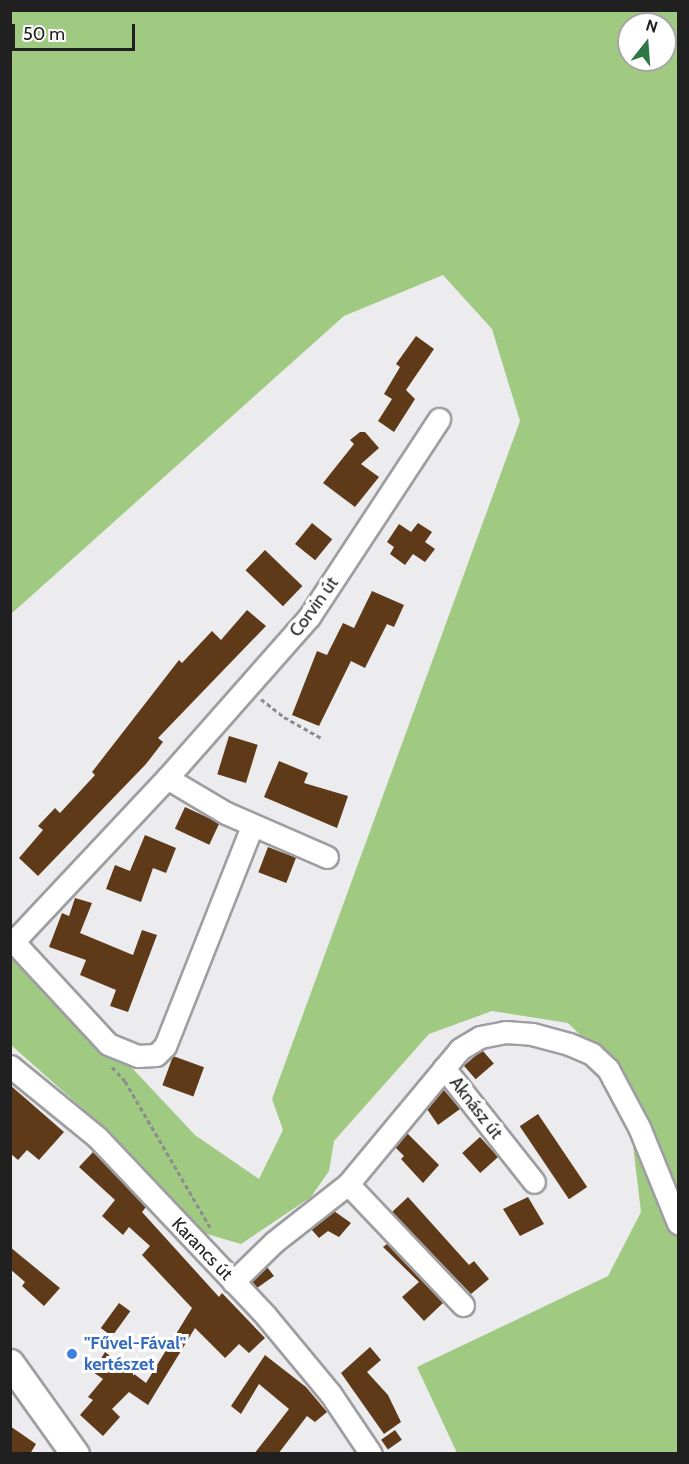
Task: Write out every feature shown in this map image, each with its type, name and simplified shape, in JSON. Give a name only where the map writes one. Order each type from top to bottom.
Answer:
[{"type":"main road","points":[[10,1364],[75,1454]]},
{"type":"street","name":"Corvin út","points":[[252,826],[163,1050],[152,1056],[137,1056],[108,1044],[12,940],[167,778],[309,616],[439,419]]},
{"type":"street","points":[[167,778],[205,803],[252,826],[327,857]]},
{"type":"street","points":[[444,1068],[470,1042],[505,1032],[545,1036],[592,1054],[617,1083],[678,1223]]},
{"type":"street","name":"Karancs út","points":[[10,1066],[98,1137],[233,1282],[330,1393],[371,1454]]},
{"type":"street","name":"Aknász út","points":[[233,1282],[274,1242],[348,1184],[444,1068],[534,1182]]},
{"type":"street","points":[[348,1184],[463,1305]]},
{"type":"path","points":[[248,685],[284,717],[323,739]]},
{"type":"path","points":[[99,1034],[99,1053],[125,1081],[216,1237]]},
{"type":"green space","points":[[11,11],[678,11],[678,1453],[457,1453],[417,1367],[608,1276],[641,1212],[625,1079],[568,1023],[492,1011],[429,1034],[334,1141],[329,1171],[311,1197],[241,1244],[200,1232],[110,1133],[11,1045],[10,938],[195,1135],[259,1179],[283,1130],[272,1099],[520,421],[492,329],[443,275],[344,316],[11,614]]},
{"type":"building","points":[[416,336],[434,349],[406,390],[415,399],[394,432],[378,421],[392,399],[384,394],[400,367],[396,364]]},
{"type":"building","points":[[360,432],[365,432],[379,448],[361,464],[379,477],[355,507],[323,483],[354,444],[350,440]]},
{"type":"building","points":[[312,523],[332,539],[315,560],[295,544]]},
{"type":"building","points":[[418,523],[432,532],[425,542],[435,549],[425,562],[413,554],[405,565],[390,554],[394,547],[387,542],[399,524],[411,532]]},
{"type":"building","points":[[265,550],[302,586],[283,606],[246,570]]},
{"type":"building","points":[[372,591],[404,605],[394,627],[387,624],[365,668],[351,661],[319,726],[292,715],[317,651],[327,655],[343,623],[354,628]]},
{"type":"building","points":[[247,610],[266,626],[158,738],[163,742],[146,764],[38,876],[19,858],[43,830],[38,826],[55,808],[60,813],[95,775],[92,772],[179,660],[182,663],[212,631],[221,640]]},
{"type":"building","points":[[229,736],[258,745],[246,783],[217,774]]},
{"type":"building","points":[[279,761],[308,773],[304,783],[348,796],[337,828],[264,797]]},
{"type":"building","points":[[185,807],[219,823],[209,845],[175,829]]},
{"type":"building","points":[[145,835],[176,848],[166,873],[153,868],[141,902],[106,889],[115,865],[130,871]]},
{"type":"building","points":[[268,847],[296,858],[286,883],[258,872]]},
{"type":"building","points":[[75,898],[92,903],[80,933],[133,955],[142,930],[157,935],[128,1012],[110,1006],[116,990],[80,975],[86,960],[49,947],[62,913],[69,916]]},
{"type":"building","points":[[482,1050],[494,1064],[476,1079],[464,1066]]},
{"type":"building","points":[[173,1056],[204,1067],[193,1096],[162,1085]]},
{"type":"building","points":[[10,1085],[64,1132],[39,1160],[27,1150],[18,1160],[10,1153]]},
{"type":"building","points":[[443,1089],[460,1109],[438,1125],[427,1109]]},
{"type":"building","points":[[538,1114],[587,1187],[569,1199],[520,1126]]},
{"type":"building","points":[[407,1133],[439,1165],[423,1183],[401,1159],[404,1156],[395,1147]]},
{"type":"building","points":[[480,1137],[498,1157],[480,1173],[462,1153]]},
{"type":"building","points":[[93,1152],[146,1207],[142,1212],[219,1297],[222,1293],[265,1338],[249,1353],[239,1344],[225,1358],[195,1328],[148,1405],[129,1392],[112,1409],[120,1417],[103,1436],[80,1415],[93,1400],[88,1397],[103,1379],[93,1372],[105,1352],[146,1383],[192,1308],[142,1255],[150,1246],[129,1227],[123,1235],[102,1216],[115,1200],[79,1167]]},
{"type":"building","points":[[408,1197],[469,1265],[474,1261],[489,1279],[471,1294],[392,1212]]},
{"type":"building","points":[[528,1197],[544,1224],[520,1236],[503,1209]]},
{"type":"building","points":[[334,1211],[351,1223],[339,1237],[328,1231],[319,1238],[311,1229]]},
{"type":"building","points":[[387,1244],[443,1303],[424,1321],[402,1297],[419,1282],[383,1247]]},
{"type":"building","points":[[10,1247],[60,1288],[44,1306],[22,1286],[25,1282],[10,1269]]},
{"type":"building","points":[[267,1267],[274,1276],[257,1288],[252,1281]]},
{"type":"building","points":[[119,1303],[130,1311],[112,1336],[101,1328]]},
{"type":"building","points":[[370,1347],[381,1360],[367,1372],[388,1395],[401,1422],[384,1434],[341,1373]]},
{"type":"building","points":[[265,1355],[306,1387],[327,1412],[315,1422],[307,1416],[278,1454],[254,1454],[289,1409],[259,1384],[241,1414],[231,1406]]},
{"type":"building","points":[[10,1426],[36,1444],[30,1454],[10,1454]]},
{"type":"building","points":[[395,1430],[402,1440],[388,1450],[381,1440]]},
{"type":"place","name":"\"Fűvel-Fával\" kertészet","points":[[72,1354]]}]
